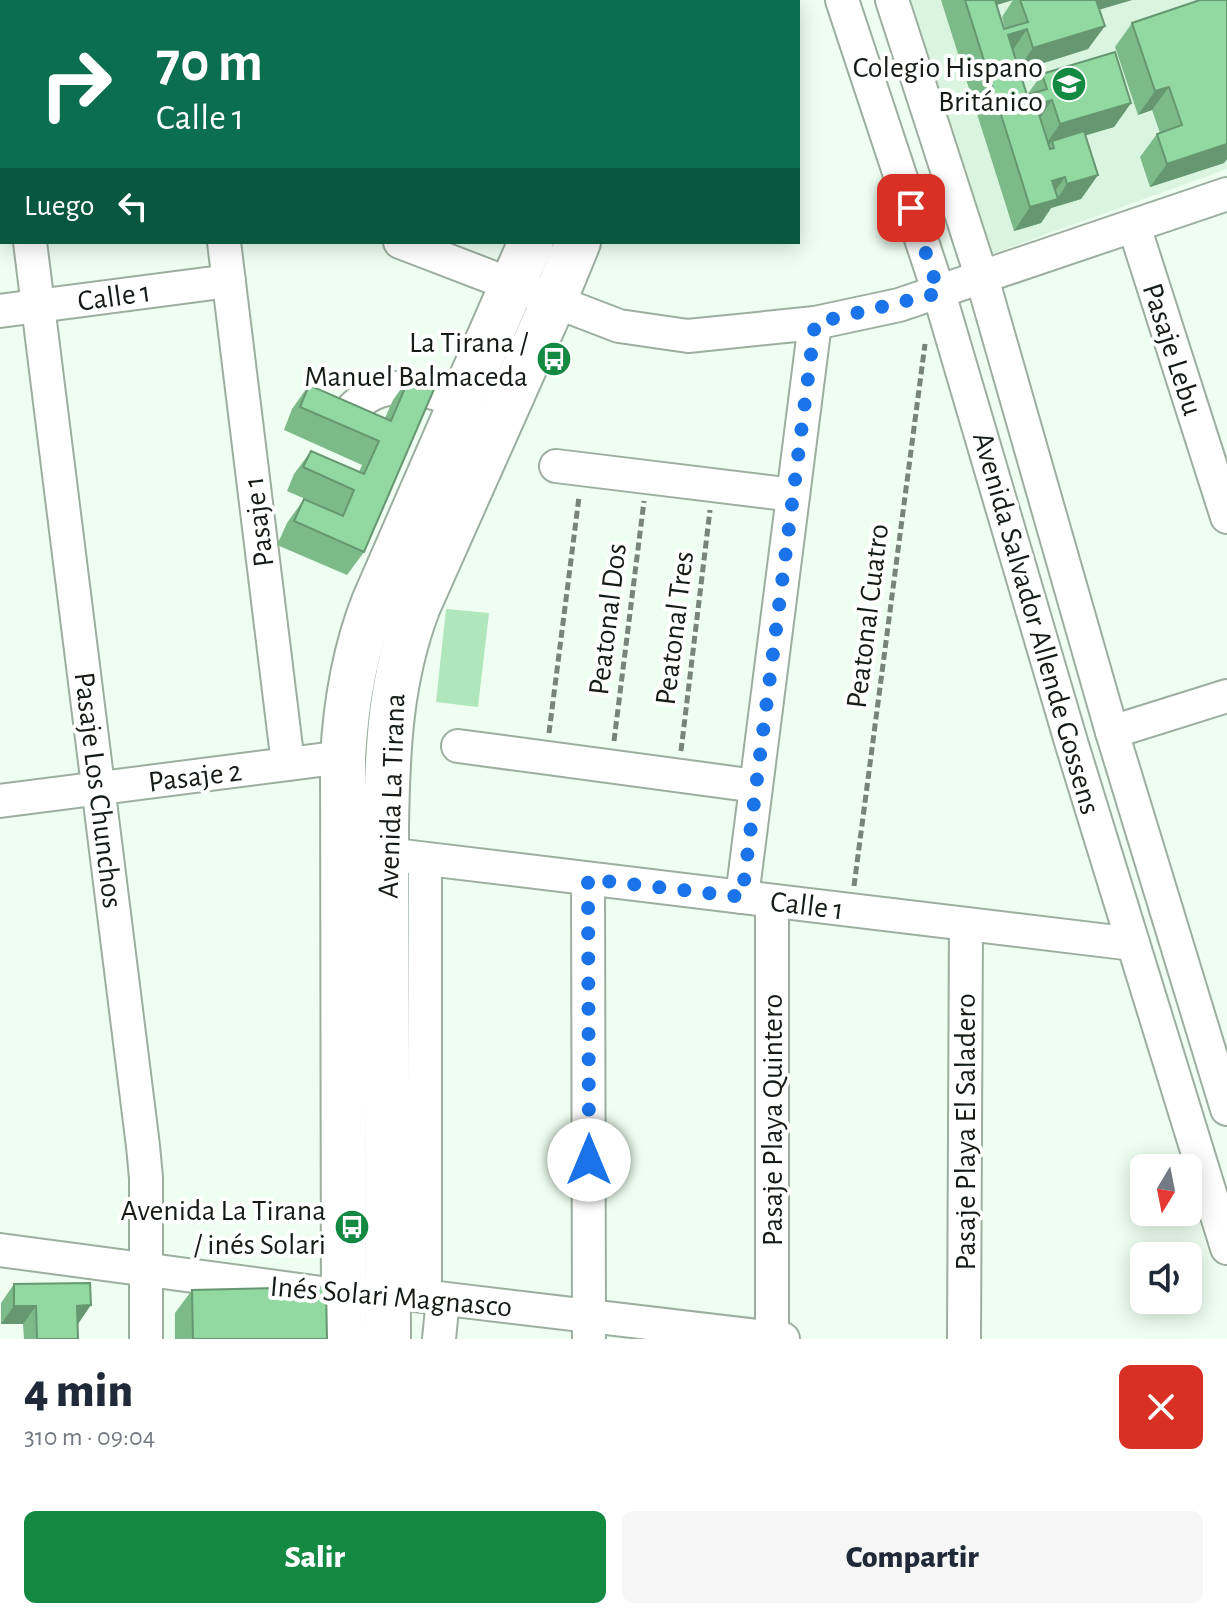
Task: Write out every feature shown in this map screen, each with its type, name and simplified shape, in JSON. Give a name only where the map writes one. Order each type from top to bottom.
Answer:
[{"type":"highway","name":"Avenida La Tirana","points":[[344,1339],[343,757],[349,688],[362,633],[388,567],[530,244]]},
{"type":"highway","name":"Avenida La Tirana","points":[[388,1339],[419,1296],[406,857],[390,715],[406,637],[577,244]]},
{"type":"street","name":"Avenida Salvador Allende Gossens","points":[[842,0],[939,293],[1227,1248]]},
{"type":"street","name":"Avenida Salvador Allende Gossens","points":[[892,0],[982,278],[1112,732],[1227,1109]]},
{"type":"street","points":[[405,244],[619,326],[666,335],[731,333],[815,323],[939,293],[1227,194]]},
{"type":"street","name":"Pasaje Lebu","points":[[1134,226],[1227,517]]},
{"type":"street","name":"Pasaje Los Chunchos","points":[[30,244],[143,1146],[146,1178],[146,1339]]},
{"type":"street","name":"Pasaje 1","points":[[224,244],[288,764]]},
{"type":"street","name":"Calle 1","points":[[0,311],[229,281]]},
{"type":"street","name":"Pasaje Playa Quintero","points":[[776,1339],[757,899],[756,786],[815,323]]},
{"type":"street","points":[[350,411],[360,400],[378,390],[397,387],[424,390],[463,402]]},
{"type":"street","points":[[569,468],[793,495]]},
{"type":"street","points":[[1112,732],[1227,696]]},
{"type":"street","points":[[458,746],[756,786]]},
{"type":"street","name":"Pasaje 2","points":[[0,801],[343,757]]},
{"type":"street","name":"Calle 1","points":[[406,857],[1133,944]]},
{"type":"street","points":[[588,879],[589,1328]]},
{"type":"street","name":"Pasaje Playa El Saladero","points":[[964,1339],[966,924]]},
{"type":"street","name":"Inés Solari Magnasco","points":[[0,1250],[344,1296],[419,1296],[589,1328],[776,1339]]},
{"type":"street","points":[[419,1296],[439,1339]]},
{"type":"path","name":"Peatonal Cuatro","points":[[851,911],[925,343]]},
{"type":"path","points":[[546,758],[569,468]]},
{"type":"path","name":"Peatonal Dos","points":[[611,766],[647,477]]},
{"type":"path","name":"Peatonal Tres","points":[[678,776],[713,485]]},
{"type":"shaded area","name":"Colegio Hispano Británico","points":[[885,0],[1227,0],[1227,169],[964,264]]},
{"type":"green space","points":[[446,609],[489,613],[478,707],[436,702]]},
{"type":"building","points":[[965,0],[995,0],[1004,29],[1028,22],[1020,0],[1096,0],[1105,26],[1033,48],[1027,29],[1008,35],[1027,95],[1047,89],[1042,74],[1115,52],[1131,103],[1060,124],[1052,100],[1036,105],[1050,149],[1054,148],[1052,141],[1084,131],[1098,175],[1067,184],[1065,177],[1052,181],[1058,199],[1030,207]]},
{"type":"building","points":[[1200,0],[1227,0],[1227,144],[1167,164],[1157,134],[1182,125],[1169,87],[1155,91],[1132,23]]},
{"type":"building","points":[[410,376],[435,387],[364,552],[294,521],[304,499],[343,516],[354,490],[303,467],[311,451],[364,474],[379,441],[300,407],[309,385],[391,421]]},
{"type":"building","points":[[90,1283],[91,1305],[77,1306],[78,1339],[37,1339],[36,1306],[14,1306],[14,1284]]},
{"type":"building","points":[[326,1287],[327,1339],[193,1339],[192,1290]]},
{"type":"place","name":"Colegio Hispano Británico","points":[[1069,84]]},
{"type":"place","name":"La Tirana / Manuel Balmaceda","points":[[554,359]]},
{"type":"place","name":"Avenida La Tirana / inés Solari","points":[[352,1227]]},
{"type":"route","points":[[589,1160],[588,879],[742,897],[815,323],[939,293],[911,208]]}]
